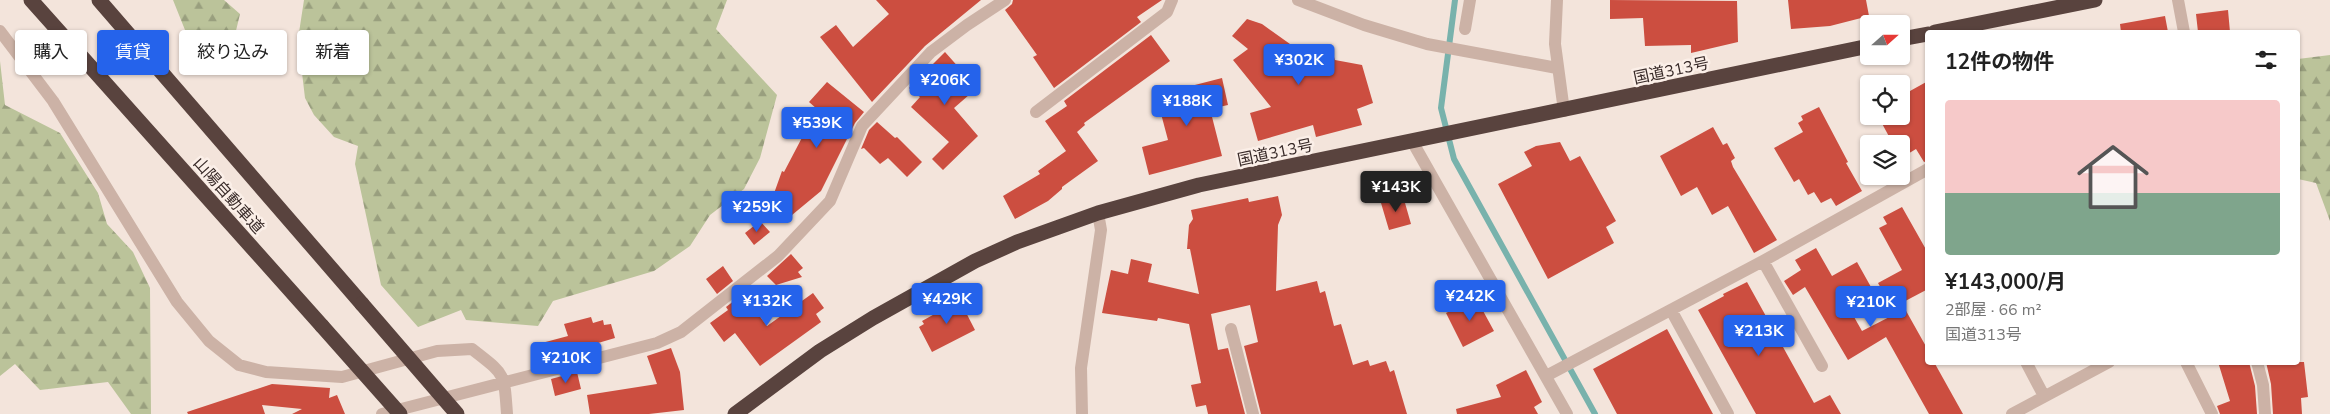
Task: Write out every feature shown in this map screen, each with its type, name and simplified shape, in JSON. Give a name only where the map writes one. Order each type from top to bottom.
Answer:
[{"type":"highway","name":"山陽自動車道","points":[[31,0],[400,414]]},
{"type":"highway","name":"山陽自動車道","points":[[99,0],[457,414]]},
{"type":"highway","points":[[1945,30],[2096,0]]},
{"type":"highway","points":[[1910,37],[1925,35]]},
{"type":"highway","name":"国道313号","points":[[735,414],[820,351],[873,318],[976,261],[1017,242],[1098,213],[1199,186],[1860,48]]},
{"type":"street","points":[[382,414],[657,343],[681,332],[778,256],[830,200],[862,126],[931,52],[1005,0]]},
{"type":"street","points":[[1036,112],[1167,12],[1172,0]]},
{"type":"street","points":[[1298,0],[1364,25],[1427,44],[1456,51],[1557,68]]},
{"type":"street","points":[[1465,29],[1470,0]]},
{"type":"street","points":[[1557,0],[1555,44],[1564,111]]},
{"type":"street","points":[[2178,0],[2184,30]]},
{"type":"street","points":[[0,30],[53,102],[177,302],[208,341],[239,365],[266,372],[342,376],[437,351],[472,348],[499,370],[505,381],[507,414]]},
{"type":"street","points":[[1412,142],[1567,414]]},
{"type":"street","points":[[1546,376],[1925,175]]},
{"type":"street","points":[[1082,414],[1080,368],[1101,230],[1098,213]]},
{"type":"street","points":[[1763,261],[1822,366]]},
{"type":"street","points":[[1671,310],[1728,414]]},
{"type":"street","points":[[1232,329],[1253,414]]},
{"type":"street","points":[[2028,365],[2044,396]]},
{"type":"street","points":[[2012,414],[2103,365]]},
{"type":"street","points":[[2188,365],[2212,414]]},
{"type":"street","points":[[2258,365],[2263,385],[2265,414]]},
{"type":"green space","points":[[173,0],[224,0],[240,14],[236,30],[185,30]]},
{"type":"green space","points":[[304,0],[727,0],[716,29],[777,95],[760,158],[744,189],[710,215],[690,246],[654,271],[553,301],[538,326],[466,320],[461,310],[418,327],[381,285],[355,164],[358,146],[334,137],[314,115],[305,98],[302,75],[369,75],[369,30],[299,30]]},
{"type":"green space","points":[[2330,55],[2330,221],[2316,183],[2300,179],[2300,59]]},
{"type":"green space","points":[[0,61],[5,105],[60,133],[98,193],[107,224],[133,252],[150,288],[151,414],[131,414],[108,382],[40,390],[15,364],[0,376]]},
{"type":"building","points":[[876,0],[981,0],[925,46],[872,102],[820,37],[836,25],[853,47],[889,14]]},
{"type":"building","points":[[1013,0],[1162,0],[1137,17],[1141,22],[1054,88],[1033,57],[1037,55],[1005,10],[1012,4]]},
{"type":"building","points":[[1610,0],[1737,1],[1738,42],[1691,53],[1691,45],[1645,46],[1643,18],[1610,19]]},
{"type":"building","points":[[1788,0],[1866,0],[1869,15],[1860,15],[1860,18],[1830,26],[1791,29]]},
{"type":"building","points":[[2228,10],[2230,30],[2198,30],[2196,14]]},
{"type":"building","points":[[2165,16],[2168,30],[2121,30],[2120,24]]},
{"type":"building","points":[[1247,19],[1262,24],[1290,44],[1306,65],[1334,57],[1335,60],[1362,65],[1373,103],[1357,109],[1362,125],[1316,137],[1313,125],[1258,141],[1250,113],[1271,107],[1233,60],[1248,49],[1232,36]]},
{"type":"building","points":[[1151,35],[1170,61],[1084,123],[1085,125],[1077,132],[1098,161],[1062,187],[1048,201],[1015,219],[1003,196],[1040,174],[1038,171],[1066,151],[1045,121],[1067,106],[1064,101]]},
{"type":"building","points":[[945,52],[977,88],[954,108],[978,136],[943,170],[932,159],[949,142],[911,107],[920,97],[909,88]]},
{"type":"building","points":[[1222,78],[1228,105],[1210,109],[1222,156],[1149,175],[1142,147],[1168,140],[1156,95]]},
{"type":"building","points":[[827,82],[864,112],[855,123],[821,191],[792,215],[772,199],[782,171],[784,172],[817,109],[809,102]]},
{"type":"building","points":[[1925,83],[1925,162],[1916,149],[1910,153],[1910,135],[1888,135],[1883,125],[1910,125],[1910,91]]},
{"type":"building","points":[[1819,107],[1862,191],[1836,206],[1831,198],[1821,203],[1814,192],[1808,195],[1799,179],[1794,182],[1774,148],[1803,132],[1798,123],[1803,120],[1801,116]]},
{"type":"building","points":[[877,122],[895,138],[897,137],[922,162],[907,177],[888,158],[880,164],[864,148],[861,149],[869,130]]},
{"type":"building","points":[[1713,127],[1723,145],[1727,143],[1735,158],[1731,161],[1733,167],[1777,240],[1754,253],[1728,206],[1712,215],[1697,187],[1681,196],[1660,156]]},
{"type":"building","points":[[1560,142],[1570,161],[1580,156],[1616,221],[1606,227],[1614,243],[1548,279],[1498,184],[1532,166],[1524,152],[1536,146]]},
{"type":"building","points":[[1278,196],[1282,215],[1278,225],[1276,291],[1317,281],[1320,293],[1325,291],[1334,326],[1341,324],[1353,365],[1368,360],[1370,366],[1386,361],[1390,372],[1394,370],[1407,414],[1261,414],[1244,346],[1258,342],[1250,305],[1211,314],[1218,350],[1228,348],[1245,414],[1208,414],[1206,405],[1196,407],[1191,385],[1201,383],[1189,324],[1158,318],[1157,321],[1102,313],[1111,270],[1128,274],[1131,259],[1152,264],[1148,282],[1199,294],[1190,249],[1187,249],[1189,225],[1193,219],[1191,210],[1248,198],[1249,202]]},
{"type":"building","points":[[1403,196],[1411,224],[1389,230],[1381,203]]},
{"type":"building","points":[[1902,207],[1925,248],[1925,291],[1892,308],[1878,283],[1902,270],[1879,228],[1887,224],[1883,217]]},
{"type":"building","points":[[760,221],[770,232],[754,245],[745,233]]},
{"type":"building","points":[[1816,248],[1832,276],[1857,262],[1871,287],[1845,301],[1862,331],[1905,309],[1925,345],[1925,365],[1936,365],[1963,414],[1929,414],[1886,337],[1848,360],[1805,287],[1793,295],[1784,281],[1801,270],[1795,260]]},
{"type":"building","points":[[791,254],[803,268],[798,272],[802,277],[776,285],[767,276]]},
{"type":"building","points":[[723,266],[733,281],[717,294],[706,279]]},
{"type":"building","points":[[1747,282],[1814,403],[1830,395],[1841,414],[1756,414],[1698,310]]},
{"type":"building","points":[[813,293],[824,308],[816,314],[821,322],[760,366],[735,333],[724,342],[710,323],[728,310],[726,307],[743,294],[767,326]]},
{"type":"building","points":[[958,297],[975,330],[932,352],[919,327],[924,324],[922,321],[940,311],[939,308]]},
{"type":"building","points":[[1476,298],[1494,331],[1463,347],[1446,313]]},
{"type":"building","points":[[591,317],[593,323],[603,320],[604,325],[611,324],[615,338],[571,351],[572,356],[547,363],[546,358],[542,359],[538,344],[568,336],[564,324]]},
{"type":"building","points":[[1667,329],[1713,414],[1617,414],[1593,369]]},
{"type":"building","points":[[671,348],[680,372],[684,410],[649,414],[590,414],[587,395],[657,384],[647,356]]},
{"type":"building","points":[[2300,362],[2304,362],[2308,397],[2301,398],[2302,414],[2273,414],[2271,384],[2267,365],[2300,365]]},
{"type":"building","points":[[2219,365],[2250,365],[2255,386],[2257,414],[2220,414],[2217,406],[2230,401]]},
{"type":"building","points":[[1526,370],[1542,402],[1534,407],[1538,414],[1457,414],[1456,409],[1501,397],[1496,385]]},
{"type":"building","points":[[577,372],[581,389],[555,396],[551,379]]},
{"type":"building","points":[[272,384],[330,388],[329,398],[337,395],[345,414],[292,414],[302,409],[262,405],[265,414],[188,414],[187,412]]},
{"type":"waterway","points":[[1455,0],[1441,108],[1454,159],[1595,414]]}]
